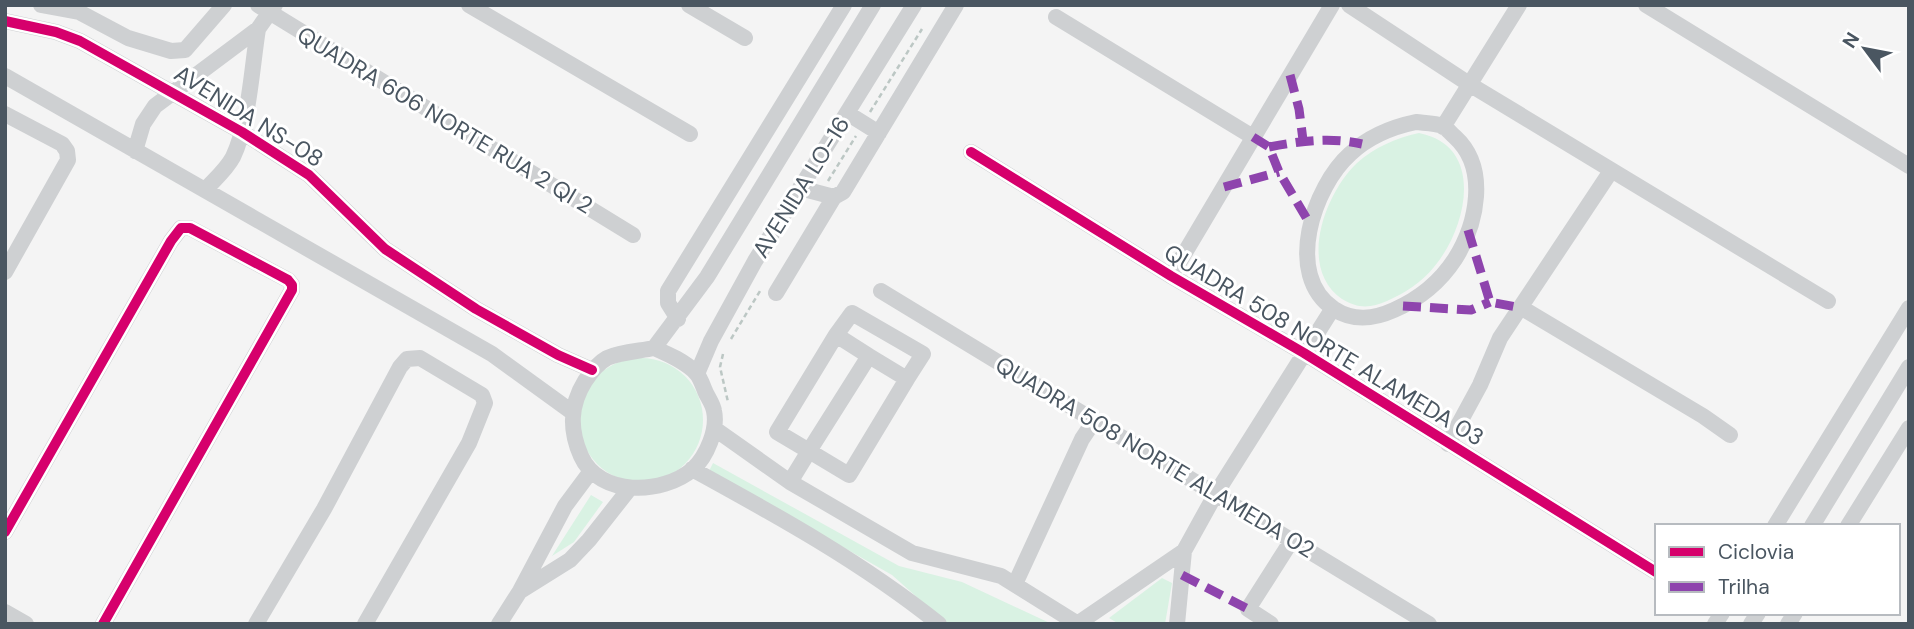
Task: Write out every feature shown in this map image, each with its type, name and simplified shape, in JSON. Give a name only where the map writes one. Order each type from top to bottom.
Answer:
[{"type":"street","points":[[41,5],[79,12],[128,38],[171,51],[185,50],[224,5]]},
{"type":"street","points":[[469,5],[690,134]]},
{"type":"street","points":[[689,5],[745,38]]},
{"type":"street","points":[[678,319],[668,303],[668,291],[844,5]]},
{"type":"street","name":"AVENIDA LO-16","points":[[654,348],[678,319],[715,265],[873,5]]},
{"type":"street","name":"AVENIDA LO-16","points":[[697,374],[711,341],[755,261],[914,5]]},
{"type":"street","points":[[776,293],[834,197],[843,192],[956,5]]},
{"type":"street","points":[[1171,276],[1332,5]]},
{"type":"street","points":[[1349,5],[1469,84],[1828,301]]},
{"type":"street","points":[[1443,127],[1520,5]]},
{"type":"street","points":[[1646,5],[1909,166]]},
{"type":"street","points":[[205,190],[222,173],[233,156],[242,132],[258,29],[268,8]]},
{"type":"street","name":"QUADRA 606 NORTE RUA 2 QI 2","points":[[268,8],[633,235]]},
{"type":"street","points":[[1056,17],[1253,137]]},
{"type":"street","name":"AVENIDA NS-08","points":[[5,21],[56,32],[80,41],[242,132],[309,175],[385,249],[476,309],[558,355],[592,370]]},
{"type":"street","points":[[135,150],[143,124],[155,106],[258,29]]},
{"type":"street","points":[[813,57],[833,70]]},
{"type":"street","points":[[5,76],[492,354],[572,412]]},
{"type":"street","points":[[847,113],[879,133]]},
{"type":"street","points":[[5,114],[62,144],[67,151],[68,160],[5,272]]},
{"type":"street","points":[[778,114],[799,127]]},
{"type":"street","points":[[1416,122],[1443,127],[1466,150],[1476,180],[1473,214],[1454,261],[1430,288],[1410,302],[1385,314],[1366,319],[1353,317],[1333,308],[1316,288],[1308,258],[1309,232],[1315,208],[1330,177],[1356,149],[1388,130],[1416,122]]},
{"type":"street","name":"QUADRA 508 NORTE ALAMEDA 03","points":[[971,152],[1171,276],[1304,353],[1655,571]]},
{"type":"street","points":[[1448,444],[1480,385],[1500,338],[1611,171]]},
{"type":"street","points":[[800,188],[834,197]]},
{"type":"street","points":[[5,532],[180,228],[190,228],[288,280],[292,290],[103,624]]},
{"type":"street","name":"QUADRA 508 NORTE ALAMEDA 02","points":[[881,291],[1429,624]]},
{"type":"street","points":[[1177,624],[1184,551],[1215,495],[1333,308]]},
{"type":"street","points":[[1522,308],[1703,415],[1730,435]]},
{"type":"street","points":[[1776,524],[1909,308]]},
{"type":"street","points":[[852,313],[923,354],[849,475],[778,432],[836,335],[852,313]]},
{"type":"street","points":[[836,335],[907,379]]},
{"type":"street","points":[[654,348],[697,374],[714,410],[715,429],[702,457],[692,469],[668,483],[630,488],[609,482],[591,471],[582,459],[573,436],[572,412],[577,393],[592,370],[608,358],[654,348]]},
{"type":"street","points":[[790,481],[869,356]]},
{"type":"street","points":[[257,624],[324,509],[400,367],[407,359],[420,358],[482,395],[485,403],[469,443],[365,624]]},
{"type":"street","points":[[1813,524],[1909,367]]},
{"type":"street","points":[[1015,584],[1082,439],[1094,421]]},
{"type":"street","points":[[1849,524],[1909,428]]},
{"type":"street","points":[[715,429],[790,481],[912,553],[1001,576],[1077,624],[1184,551]]},
{"type":"street","points":[[1823,448],[1849,464]]},
{"type":"street","points":[[692,469],[766,509],[894,587],[939,624]]},
{"type":"street","points":[[499,624],[520,591],[565,506],[591,471]]},
{"type":"street","points":[[520,591],[570,560],[630,488]]},
{"type":"street","points":[[1786,508],[1810,524]]},
{"type":"street","points":[[1271,624],[1248,609],[1292,540]]},
{"type":"street","points":[[5,612],[26,624]]},
{"type":"green space","points":[[1419,133],[1440,141],[1454,154],[1462,171],[1464,190],[1455,231],[1446,251],[1434,267],[1413,287],[1375,305],[1354,305],[1342,299],[1328,285],[1321,269],[1319,250],[1326,211],[1345,176],[1357,163],[1386,144]]},
{"type":"green space","points":[[641,358],[665,362],[685,376],[699,396],[703,420],[699,444],[685,464],[665,478],[641,482],[617,478],[597,464],[583,444],[579,420],[583,396],[597,376],[617,362]]},
{"type":"green space","points":[[713,463],[899,566],[962,582],[1052,624],[947,624],[892,575],[709,471]]},
{"type":"green space","points":[[591,495],[603,502],[574,542],[552,556]]},
{"type":"green space","points":[[1162,578],[1172,583],[1165,624],[1119,624],[1109,618]]},
{"type":"marked path","points":[[1290,75],[1299,109],[1303,140]]},
{"type":"marked path","points":[[1253,137],[1269,147],[1279,172],[1310,224]]},
{"type":"marked path","points":[[1269,147],[1316,141],[1362,144]]},
{"type":"marked path","points":[[1224,187],[1279,172]]},
{"type":"marked path","points":[[1468,230],[1490,302],[1522,308]]},
{"type":"marked path","points":[[1403,306],[1471,310],[1490,302]]},
{"type":"marked path","points":[[1182,575],[1248,609]]},
{"type":"cycle path","points":[[5,21],[56,32],[80,41],[242,132],[309,175],[385,249],[476,309],[558,355],[592,370]]},
{"type":"cycle path","points":[[971,152],[1171,276],[1304,353],[1655,571]]},
{"type":"cycle path","points":[[5,532],[171,241],[181,228],[190,228],[288,280],[292,290],[103,624]]}]
